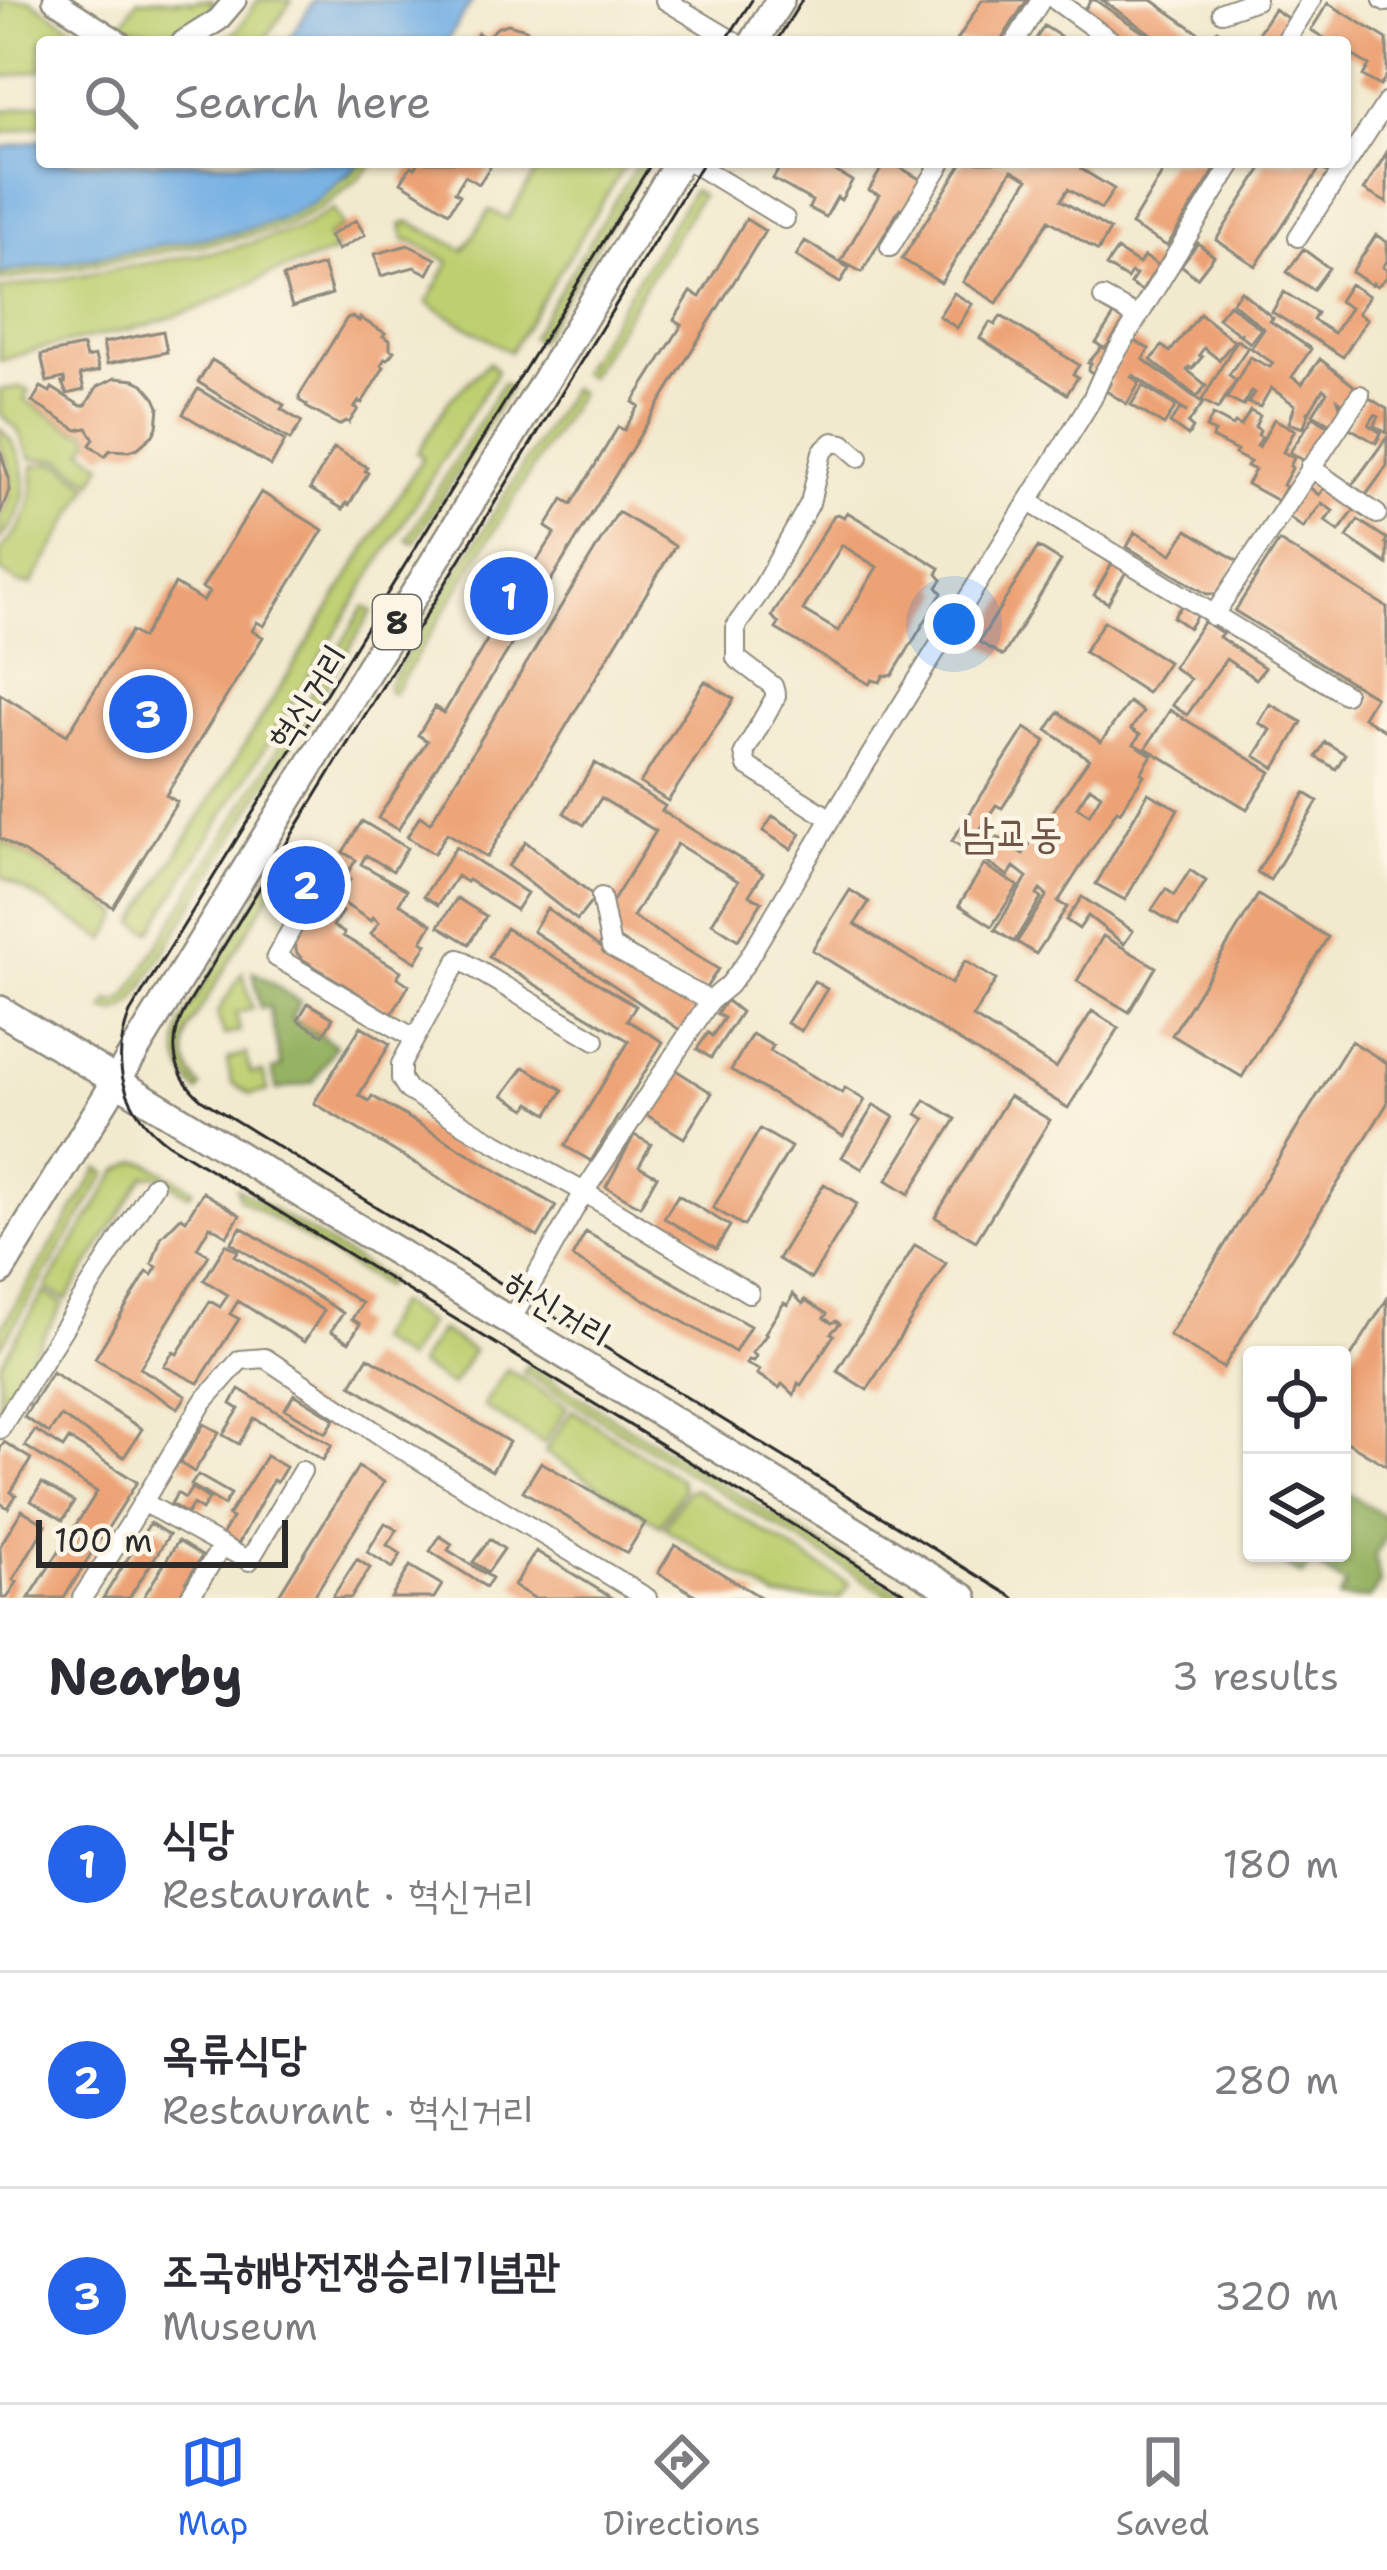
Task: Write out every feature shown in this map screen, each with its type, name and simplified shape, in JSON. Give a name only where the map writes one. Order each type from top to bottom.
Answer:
[{"type":"main road","points":[[758,36],[780,0]]},
{"type":"main road","name":"혁신거리","points":[[0,1271],[675,168]]},
{"type":"main road","name":"하신거리","points":[[0,1010],[964,1598]]},
{"type":"street","points":[[54,0],[110,36]]},
{"type":"street","points":[[193,36],[218,20],[235,0]]},
{"type":"street","points":[[664,0],[726,36]]},
{"type":"street","points":[[1019,36],[1041,0]]},
{"type":"street","points":[[1055,0],[1105,36]]},
{"type":"street","points":[[1222,12],[1256,0]]},
{"type":"street","points":[[1289,36],[1311,0]]},
{"type":"street","points":[[1351,157],[1387,103]]},
{"type":"street","points":[[701,168],[785,219]]},
{"type":"street","points":[[890,247],[938,168]]},
{"type":"street","points":[[509,1322],[584,1192],[710,1001],[745,964],[1229,168]]},
{"type":"street","points":[[1298,237],[1344,168]]},
{"type":"street","points":[[1103,298],[1138,317]]},
{"type":"street","points":[[1213,616],[1360,395]]},
{"type":"street","points":[[831,819],[747,766],[744,753],[776,696],[773,686],[736,658],[734,644],[736,626],[810,502],[822,452],[833,442],[844,444],[859,457]]},
{"type":"street","points":[[1310,467],[1377,514]]},
{"type":"street","points":[[1029,502],[1345,694]]},
{"type":"street","points":[[312,892],[276,957],[414,1038]]},
{"type":"street","points":[[601,897],[611,947],[710,1001]]},
{"type":"street","points":[[595,1040],[459,959],[401,1064],[401,1078],[408,1090],[749,1293]]},
{"type":"street","points":[[0,1429],[154,1185]]},
{"type":"street","points":[[82,1598],[203,1402],[240,1360],[265,1358],[392,1443],[647,1598]]},
{"type":"street","points":[[143,1502],[250,1561],[302,1471]]},
{"type":"street","points":[[189,1598],[222,1546]]},
{"type":"green space","points":[[0,0],[30,0],[86,36],[36,36],[36,71],[0,78],[0,15],[4,10]]},
{"type":"green space","points":[[137,0],[212,0],[216,6],[195,23],[160,32],[122,24]]},
{"type":"green space","points":[[258,0],[292,0],[267,36],[230,36]]},
{"type":"green space","points":[[36,104],[36,126],[0,134],[0,112]]},
{"type":"green space","points":[[356,168],[369,168],[320,209],[283,227],[0,281],[0,274],[238,232]]},
{"type":"green space","points":[[538,168],[623,168],[510,352],[427,303],[449,262],[405,241],[401,225],[410,222],[464,250],[490,210],[507,219]]},
{"type":"green space","points":[[635,168],[645,168],[538,341],[531,337]]},
{"type":"green space","points":[[693,190],[701,195],[588,377],[580,372]]},
{"type":"green space","points":[[333,209],[343,226],[327,236],[336,252],[148,325],[0,361],[0,289],[230,249],[301,228]]},
{"type":"green space","points":[[489,362],[497,371],[151,932],[135,922],[423,457],[417,453],[449,401]]},
{"type":"green space","points":[[503,383],[510,387],[414,543],[407,539]]},
{"type":"green space","points":[[20,387],[29,391],[24,400],[77,432],[86,431],[91,439],[84,450],[103,464],[93,482],[61,459],[31,459],[17,429],[0,414],[0,390]]},
{"type":"green space","points":[[571,388],[579,393],[393,694],[389,692],[388,685]]},
{"type":"green space","points":[[0,428],[18,454],[24,484],[18,513],[0,539],[0,518],[8,503],[11,478],[0,447]]},
{"type":"green space","points":[[61,464],[90,486],[32,584],[20,584],[0,571],[0,550],[27,512],[33,466]]},
{"type":"green space","points":[[364,607],[372,611],[135,1000],[121,1011],[104,1010],[109,1001],[126,998]]},
{"type":"green space","points":[[0,840],[121,914],[106,940],[0,875]]},
{"type":"green space","points":[[278,862],[286,867],[188,1030],[187,1060],[201,1087],[198,1092],[179,1058],[183,1020]]},
{"type":"green space","points":[[253,971],[300,1002],[291,1018],[336,1045],[313,1082],[277,1090],[272,1070],[281,1067],[269,1007],[260,1008]]},
{"type":"green space","points":[[243,972],[252,1009],[236,1013],[240,1032],[224,1035],[217,1013]]},
{"type":"green space","points":[[246,1054],[251,1074],[263,1072],[268,1091],[251,1095],[232,1083],[227,1061]]},
{"type":"green space","points":[[138,1161],[193,1189],[189,1195],[156,1175],[144,1176],[66,1300],[46,1288],[118,1171]]},
{"type":"green space","points":[[99,1168],[107,1173],[0,1348],[0,1330]]},
{"type":"green space","points":[[237,1188],[388,1280],[384,1287],[239,1198]]},
{"type":"green space","points":[[44,1292],[63,1304],[0,1407],[0,1364]]},
{"type":"green space","points":[[397,1303],[428,1323],[405,1360],[374,1340]]},
{"type":"green space","points":[[440,1330],[473,1351],[451,1386],[418,1365]]},
{"type":"green space","points":[[527,1365],[909,1598],[894,1598],[523,1372]]},
{"type":"green space","points":[[507,1369],[567,1407],[544,1444],[483,1406]]},
{"type":"green space","points":[[572,1410],[680,1479],[683,1489],[660,1525],[545,1452]]},
{"type":"green space","points":[[695,1489],[849,1584],[840,1598],[777,1598],[664,1527],[687,1491]]},
{"type":"green space","points":[[1351,1496],[1387,1518],[1387,1533],[1375,1555],[1380,1583],[1370,1598],[1339,1598],[1346,1585],[1312,1563],[1302,1576],[1280,1562],[1351,1562]]},
{"type":"water","points":[[314,0],[473,0],[450,36],[292,36]]},
{"type":"water","points":[[36,141],[36,168],[355,168],[314,203],[279,220],[238,232],[0,274],[0,148]]},
{"type":"building","points":[[982,0],[1027,0],[1004,36],[960,36]]},
{"type":"building","points":[[1095,0],[1149,36],[1120,36],[1083,12]]},
{"type":"building","points":[[1102,0],[1152,0],[1203,36],[1154,36]]},
{"type":"building","points":[[1328,3],[1387,39],[1387,75],[1380,86],[1363,76],[1369,65],[1351,54],[1351,36],[1321,36],[1311,30]]},
{"type":"building","points":[[1274,9],[1293,22],[1284,36],[1256,36]]},
{"type":"building","points":[[508,24],[532,36],[487,36]]},
{"type":"building","points":[[1044,26],[1060,36],[1038,36]]},
{"type":"building","points":[[1387,152],[1387,203],[1364,190]]},
{"type":"building","points":[[410,168],[489,168],[479,184],[465,176],[449,212],[401,182]]},
{"type":"building","points":[[779,168],[830,168],[852,181],[826,217],[809,208],[812,201],[773,179]]},
{"type":"building","points":[[882,168],[901,168],[923,181],[905,211],[900,208],[862,272],[841,261],[879,195],[869,190]]},
{"type":"building","points":[[959,168],[1082,168],[1114,189],[1101,209],[1068,189],[1061,200],[1110,230],[1098,251],[1049,220],[997,303],[963,282],[1028,179],[1012,170],[941,283],[902,259]]},
{"type":"building","points":[[1165,168],[1216,168],[1167,246],[1131,225]]},
{"type":"building","points":[[1262,168],[1320,168],[1256,266],[1216,240]]},
{"type":"building","points":[[746,219],[765,231],[398,830],[378,818],[427,741],[418,735],[435,707],[444,713],[490,635],[495,638],[511,613],[506,609],[555,533],[546,527],[563,499],[572,504],[618,427],[624,430],[639,406],[633,402],[682,325],[674,320],[691,292],[700,297]]},
{"type":"building","points":[[356,220],[365,235],[338,250],[329,236]]},
{"type":"building","points":[[1376,235],[1387,242],[1383,267],[1387,277],[1377,286],[1352,272]]},
{"type":"building","points":[[805,241],[849,268],[840,283],[796,256]]},
{"type":"building","points":[[1198,243],[1214,256],[1197,278],[1181,265]]},
{"type":"building","points":[[408,245],[436,259],[428,274],[414,267],[381,276],[375,254]]},
{"type":"building","points":[[1303,249],[1329,268],[1313,290],[1287,272]]},
{"type":"building","points":[[1117,250],[1139,264],[1144,256],[1158,265],[1142,291],[1130,284],[1136,275],[1131,273],[1127,279],[1106,266]]},
{"type":"building","points":[[323,265],[332,294],[292,307],[283,277]]},
{"type":"building","points":[[1350,284],[1369,296],[1358,313],[1367,319],[1343,357],[1272,312],[1284,292],[1317,313],[1313,320],[1334,333],[1350,308],[1339,301]]},
{"type":"building","points":[[1241,291],[1273,318],[1270,321],[1311,349],[1292,377],[1302,384],[1320,359],[1358,389],[1346,406],[1338,400],[1341,409],[1332,425],[1313,414],[1327,392],[1323,389],[1306,412],[1303,428],[1289,423],[1295,405],[1271,388],[1260,407],[1248,403],[1251,391],[1243,406],[1227,398],[1250,357],[1270,367],[1273,363],[1251,348],[1264,329],[1232,302]]},
{"type":"building","points":[[954,293],[972,304],[957,328],[939,316]]},
{"type":"building","points":[[1229,304],[1261,329],[1250,343],[1218,318]]},
{"type":"building","points":[[1115,314],[1125,320],[1105,349],[1109,351],[1094,374],[1088,363],[1102,347],[1096,343]]},
{"type":"building","points":[[1200,314],[1234,341],[1219,360],[1204,348],[1202,357],[1187,370],[1206,385],[1197,397],[1151,360],[1162,346],[1170,352]]},
{"type":"building","points":[[1001,316],[1079,365],[1073,374],[1078,377],[1067,394],[980,338],[990,322],[995,325]]},
{"type":"building","points":[[352,317],[385,333],[394,351],[385,358],[349,423],[339,425],[306,407],[299,396]]},
{"type":"building","points":[[163,331],[167,352],[107,364],[103,343]]},
{"type":"building","points":[[1132,339],[1149,349],[1143,359],[1203,403],[1188,424],[1193,428],[1188,436],[1170,423],[1180,409],[1187,412],[1133,375],[1140,382],[1127,404],[1106,391],[1111,382],[1107,379]]},
{"type":"building","points":[[1237,340],[1248,347],[1229,375],[1236,380],[1218,409],[1202,400]]},
{"type":"building","points":[[83,346],[86,358],[95,356],[99,371],[80,375],[84,390],[67,394],[64,378],[47,382],[41,355]]},
{"type":"building","points":[[212,360],[284,405],[281,409],[302,422],[290,440],[198,382]]},
{"type":"building","points":[[115,378],[143,384],[159,407],[153,435],[129,451],[110,450],[105,456],[90,445],[94,439],[87,428],[77,430],[32,402],[41,387],[86,405],[97,387]]},
{"type":"building","points":[[1143,386],[1176,406],[1164,425],[1131,405]]},
{"type":"building","points":[[198,389],[285,441],[271,466],[183,414]]},
{"type":"building","points":[[1366,396],[1387,409],[1387,433],[1374,426],[1379,417],[1375,415],[1369,425],[1381,433],[1376,443],[1348,427]]},
{"type":"building","points":[[1250,411],[1260,416],[1255,427],[1262,437],[1259,447],[1274,419],[1295,430],[1283,452],[1294,458],[1278,501],[1247,484],[1255,470],[1247,466],[1250,462],[1212,438],[1215,432],[1206,428],[1213,415],[1241,426]]},
{"type":"building","points":[[1314,416],[1329,427],[1306,462],[1290,452]]},
{"type":"building","points":[[1387,437],[1387,466],[1364,498],[1350,488]]},
{"type":"building","points":[[334,448],[367,467],[368,473],[343,509],[310,489]]},
{"type":"building","points":[[0,450],[9,491],[0,514]]},
{"type":"building","points":[[1305,484],[1319,495],[1326,485],[1356,508],[1339,531],[1325,521],[1333,511],[1322,503],[1303,528],[1283,513]]},
{"type":"building","points":[[261,492],[323,530],[264,626],[257,622],[252,631],[263,637],[166,795],[177,802],[113,907],[0,838],[0,694],[67,735],[131,631],[142,638],[175,584],[203,601],[209,592],[202,588]]},
{"type":"building","points":[[618,512],[675,546],[487,857],[447,833],[434,854],[407,837],[420,816],[430,823]]},
{"type":"building","points":[[847,512],[940,568],[937,574],[942,580],[937,587],[942,593],[892,676],[884,675],[880,682],[869,684],[776,629],[779,624],[772,616],[834,515],[844,517]],"holes":[[[842,545],[877,567],[838,631],[803,610]]]},
{"type":"building","points":[[1358,520],[1387,539],[1387,564],[1347,537]]},
{"type":"building","points":[[1187,530],[1238,561],[1215,594],[1207,594],[1127,547],[1135,532],[1172,554]]},
{"type":"building","points":[[1279,541],[1387,607],[1387,732],[1363,717],[1375,697],[1235,611]]},
{"type":"building","points":[[1038,547],[1061,561],[1003,656],[979,642]]},
{"type":"building","points":[[1113,562],[1127,570],[1108,603],[1094,595]]},
{"type":"building","points":[[1182,605],[1197,615],[1189,628],[1173,617]]},
{"type":"building","points":[[1104,621],[1168,662],[1147,693],[1084,652]]},
{"type":"building","points":[[1204,621],[1265,668],[1256,679],[1226,659],[1187,715],[1172,705],[1190,679],[1173,667]]},
{"type":"building","points":[[705,681],[734,699],[668,801],[640,783]]},
{"type":"building","points":[[1129,702],[1143,712],[1131,729],[1140,735],[1134,744],[1152,755],[1144,775],[1058,902],[1067,907],[1036,954],[1017,942],[1047,895],[1040,890],[1041,898],[1014,942],[995,930],[1027,877],[1014,867],[1008,876],[983,859],[998,837],[1023,854],[1089,759],[1047,730],[1059,712],[1101,742]],"holes":[[[1090,787],[1101,795],[1089,815],[1077,807]]]},
{"type":"building","points":[[1270,704],[1302,722],[1275,768],[1255,756],[1271,730],[1259,723]]},
{"type":"building","points":[[1170,710],[1271,772],[1247,809],[1146,748]]},
{"type":"building","points":[[1025,728],[1046,741],[1002,808],[996,805],[967,850],[952,841]]},
{"type":"building","points":[[1325,742],[1345,754],[1336,769],[1316,757]]},
{"type":"building","points":[[595,763],[763,873],[749,895],[762,902],[738,940],[712,923],[738,881],[677,844],[633,917],[718,969],[704,991],[614,936],[608,909],[656,831],[601,798],[584,825],[564,813]]},
{"type":"building","points":[[1148,793],[1178,809],[1125,900],[1096,884]]},
{"type":"building","points":[[1305,793],[1318,801],[1270,880],[1257,872]]},
{"type":"building","points":[[773,816],[801,834],[791,849],[763,831]]},
{"type":"building","points":[[362,821],[407,848],[393,871],[366,855],[361,864],[407,890],[399,903],[432,924],[416,962],[371,934],[379,922],[373,917],[371,921],[337,899],[356,860],[343,852]]},
{"type":"building","points":[[526,842],[593,895],[577,920],[508,866]]},
{"type":"building","points":[[456,847],[527,893],[516,910],[457,876],[438,905],[424,896]]},
{"type":"building","points":[[984,865],[1018,886],[992,926],[959,905]]},
{"type":"building","points":[[1190,870],[1206,881],[1178,926],[1152,910],[1166,889],[1174,895]]},
{"type":"building","points":[[850,890],[869,902],[855,924],[951,984],[965,961],[996,980],[973,1017],[1056,1068],[1092,1011],[1119,1028],[1068,1108],[812,950]]},
{"type":"building","points":[[319,893],[338,904],[342,912],[333,926],[343,936],[401,971],[397,977],[409,985],[392,1014],[297,953],[293,940]]},
{"type":"building","points":[[1258,895],[1328,937],[1242,1077],[1172,1035]]},
{"type":"building","points":[[1082,897],[1133,931],[1124,944],[1088,916],[1079,929],[1066,920]]},
{"type":"building","points":[[457,898],[486,916],[469,944],[439,926]]},
{"type":"building","points":[[547,908],[613,957],[700,1004],[683,1032],[533,931]]},
{"type":"building","points":[[506,928],[636,1006],[627,1020],[663,1042],[591,1161],[565,1146],[629,1041],[489,957]]},
{"type":"building","points":[[1103,936],[1156,967],[1129,1012],[1077,981]]},
{"type":"building","points":[[814,981],[827,989],[801,1031],[787,1023]]},
{"type":"building","points":[[726,1000],[741,1012],[711,1058],[697,1049],[724,1018],[717,1014]]},
{"type":"building","points":[[308,1003],[333,1018],[323,1035],[298,1020]]},
{"type":"building","points":[[361,1026],[390,1044],[359,1095],[369,1101],[372,1096],[556,1206],[538,1237],[314,1103]]},
{"type":"building","points":[[752,1034],[773,1046],[770,1051],[842,1093],[845,1088],[865,1100],[843,1136],[731,1070]]},
{"type":"building","points":[[1351,1041],[1387,1063],[1387,1104],[1223,1368],[1169,1335]]},
{"type":"building","points":[[524,1067],[563,1090],[548,1114],[530,1103],[526,1109],[503,1095]]},
{"type":"building","points":[[674,1069],[712,1093],[684,1138],[645,1114]]},
{"type":"building","points":[[1009,1096],[1050,1120],[976,1241],[935,1217]]},
{"type":"building","points":[[925,1100],[956,1119],[909,1194],[887,1180],[925,1119],[917,1114]]},
{"type":"building","points":[[874,1105],[894,1117],[862,1169],[842,1157]]},
{"type":"building","points":[[760,1129],[791,1147],[744,1226],[713,1208]]},
{"type":"building","points":[[634,1135],[651,1144],[639,1166],[657,1176],[640,1206],[606,1187]]},
{"type":"building","points":[[824,1184],[857,1204],[811,1279],[778,1259]]},
{"type":"building","points":[[203,1192],[240,1215],[227,1236],[210,1226],[197,1248],[209,1255],[140,1368],[186,1396],[178,1408],[95,1358],[147,1272],[152,1275],[157,1267],[152,1264],[161,1237],[181,1217],[186,1220]]},
{"type":"building","points":[[678,1195],[730,1226],[716,1249],[664,1218]]},
{"type":"building","points":[[241,1227],[362,1303],[352,1319],[360,1324],[349,1342],[331,1331],[343,1313],[231,1243]]},
{"type":"building","points":[[586,1232],[750,1326],[735,1352],[572,1257]]},
{"type":"building","points":[[226,1244],[238,1251],[235,1256],[324,1311],[304,1342],[238,1301],[230,1314],[239,1319],[198,1383],[164,1366],[173,1352],[177,1354],[210,1301],[220,1307],[228,1295],[204,1280]]},
{"type":"building","points":[[915,1245],[946,1263],[867,1390],[837,1371]]},
{"type":"building","points":[[793,1294],[840,1324],[794,1395],[746,1364],[753,1361],[752,1353]]},
{"type":"building","points":[[1387,1299],[1387,1466],[1351,1444],[1351,1357]]},
{"type":"building","points":[[368,1357],[509,1442],[492,1471],[351,1385]]},
{"type":"building","points":[[52,1372],[142,1429],[124,1457],[61,1416],[49,1433],[24,1417]]},
{"type":"building","points":[[239,1389],[332,1445],[323,1460],[254,1418],[239,1444],[223,1435],[239,1409],[231,1404]]},
{"type":"building","points":[[294,1394],[335,1419],[326,1433],[285,1409]]},
{"type":"building","points":[[204,1424],[219,1432],[194,1472],[180,1463]]},
{"type":"building","points":[[35,1430],[63,1448],[69,1439],[137,1482],[101,1539],[106,1543],[98,1556],[92,1552],[64,1598],[29,1598],[97,1492],[25,1446]]},
{"type":"building","points":[[4,1442],[31,1459],[11,1492],[16,1495],[8,1508],[0,1503]]},
{"type":"building","points":[[266,1456],[286,1467],[277,1482],[273,1480],[236,1548],[220,1539],[232,1518],[228,1516]]},
{"type":"building","points":[[541,1462],[645,1523],[627,1553],[523,1491]]},
{"type":"building","points":[[358,1467],[384,1482],[313,1598],[277,1598]]},
{"type":"building","points":[[198,1475],[231,1494],[224,1505],[191,1485]]},
{"type":"building","points":[[42,1483],[74,1502],[63,1520],[31,1501]]},
{"type":"building","points":[[192,1488],[209,1499],[202,1510],[193,1504],[187,1514],[171,1504],[177,1493],[185,1498]]},
{"type":"building","points":[[22,1510],[46,1525],[13,1580],[17,1582],[7,1598],[2,1598],[0,1546]]},
{"type":"building","points":[[150,1523],[169,1535],[129,1598],[103,1598]]},
{"type":"building","points":[[385,1523],[397,1530],[387,1545],[401,1554],[393,1568],[367,1552]]},
{"type":"building","points":[[440,1536],[452,1544],[448,1550],[492,1578],[486,1587],[430,1551]]},
{"type":"building","points":[[490,1539],[504,1549],[488,1572],[473,1562]]},
{"type":"building","points":[[178,1541],[202,1556],[186,1582],[193,1586],[181,1598],[143,1598]]},
{"type":"building","points":[[675,1545],[762,1598],[700,1598],[658,1573]]},
{"type":"building","points":[[536,1551],[612,1598],[534,1598],[514,1586]]},
{"type":"building","points":[[357,1559],[370,1568],[351,1598],[332,1598]]},
{"type":"building","points":[[410,1566],[442,1585],[434,1598],[391,1598]]},
{"type":"tram line","points":[[729,36],[752,0]]},
{"type":"tram line","points":[[780,36],[802,0]]},
{"type":"tram line","points":[[648,168],[130,1013],[121,1068],[131,1102],[168,1144],[913,1598]]},
{"type":"tram line","points":[[699,168],[186,1008],[176,1033],[176,1057],[184,1080],[202,1100],[1014,1598]]},
{"type":"place","name":"식당","points":[[509,596]]},
{"type":"place","name":"조국해방전쟁승리기념관","points":[[148,714]]},
{"type":"place","name":"옥류식당","points":[[306,885]]},
{"type":"district","name":"남교동","points":[[1012,832]]}]
